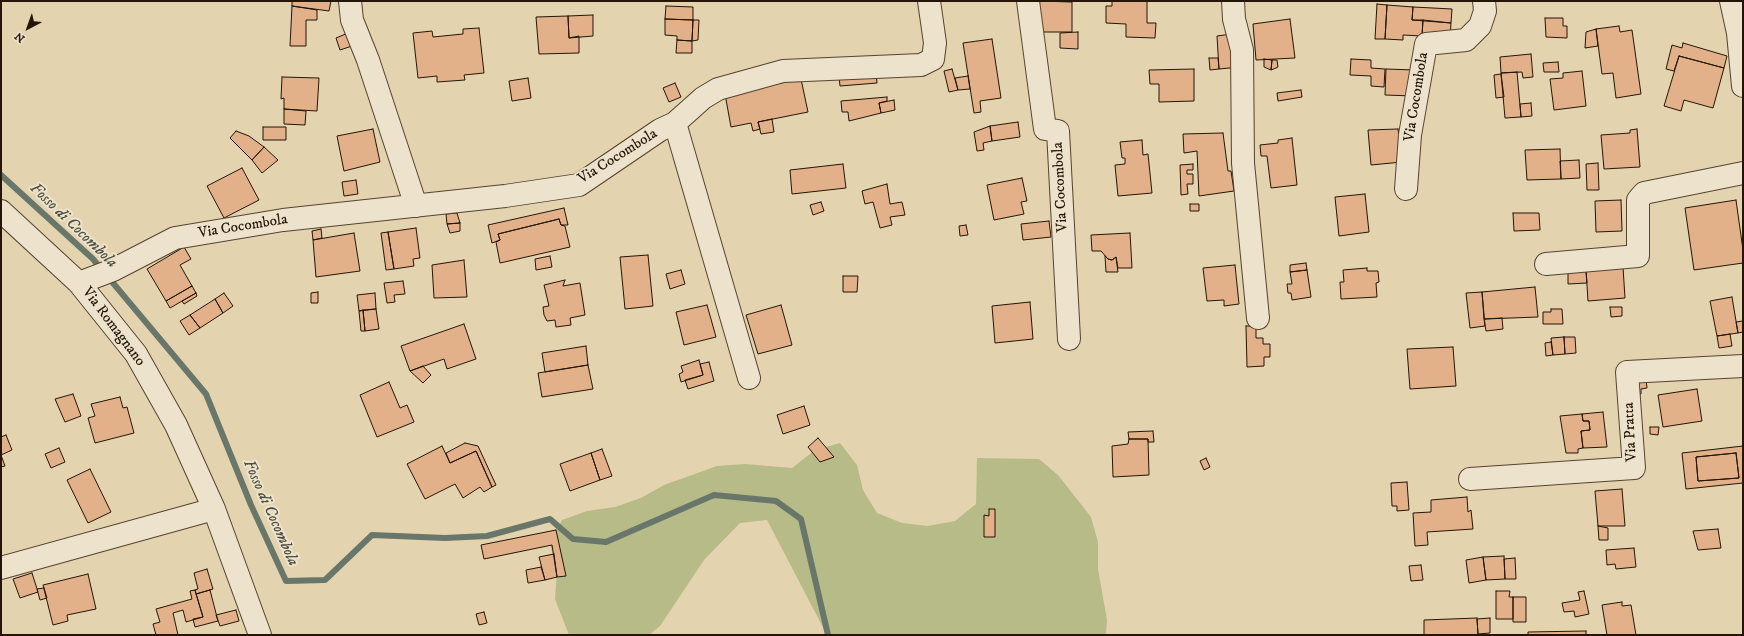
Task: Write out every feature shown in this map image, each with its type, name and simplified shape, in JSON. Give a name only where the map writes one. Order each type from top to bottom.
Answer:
[{"type":"street","points":[[350,1],[352,20],[368,60],[416,206]]},
{"type":"street","name":"Via Cocombola","points":[[85,281],[112,270],[175,238],[283,220],[505,196],[579,185],[660,130],[675,123],[703,98],[718,88],[783,71],[921,65],[933,59],[935,44],[929,1]]},
{"type":"street","name":"Via Cocombola","points":[[1028,1],[1044,130],[1058,130],[1069,339]]},
{"type":"street","points":[[1233,1],[1234,19],[1242,50],[1244,163],[1258,318]]},
{"type":"street","name":"Via Cocombola","points":[[1406,189],[1410,135],[1426,44],[1466,40],[1480,26],[1484,11],[1484,1]]},
{"type":"street","points":[[1731,1],[1738,33],[1743,86]]},
{"type":"street","name":"Via Cocombola","points":[[675,123],[749,378]]},
{"type":"street","points":[[1546,264],[1638,256],[1638,200],[1644,193],[1743,173]]},
{"type":"street","name":"Via Romagnano","points":[[1,212],[85,281],[136,354],[176,425],[214,509],[260,635]]},
{"type":"street","name":"Via Pratta","points":[[1470,479],[1634,468],[1627,372],[1743,366]]},
{"type":"street","points":[[1,568],[214,509]]},
{"type":"green space","points":[[840,443],[857,465],[863,490],[877,513],[902,523],[928,526],[955,521],[976,504],[977,458],[1039,459],[1058,475],[1091,517],[1098,542],[1098,569],[1107,620],[1106,635],[827,635],[767,520],[740,523],[704,560],[660,626],[649,635],[569,635],[555,599],[557,571],[550,544],[562,520],[587,511],[615,507],[641,498],[664,485],[717,466],[745,464],[792,468],[815,450]]},
{"type":"building","points":[[292,1],[331,1],[329,11],[292,6]]},
{"type":"building","points":[[1039,1],[1072,2],[1072,32],[1038,32]]},
{"type":"building","points":[[1112,1],[1147,1],[1147,23],[1156,23],[1155,38],[1126,37],[1126,24],[1106,23],[1106,6],[1112,6]]},
{"type":"building","points":[[1377,4],[1387,5],[1385,39],[1375,39]]},
{"type":"building","points":[[1387,5],[1413,7],[1412,20],[1423,20],[1422,36],[1403,35],[1403,40],[1385,39]]},
{"type":"building","points":[[292,6],[317,10],[317,20],[306,20],[306,46],[290,46]]},
{"type":"building","points":[[666,6],[693,7],[693,20],[665,19]]},
{"type":"building","points":[[1413,7],[1452,9],[1451,23],[1412,20]]},
{"type":"building","points":[[593,15],[593,36],[569,38],[568,16]]},
{"type":"building","points":[[568,16],[569,38],[579,36],[579,53],[539,54],[536,17]]},
{"type":"building","points":[[1545,18],[1563,18],[1563,26],[1567,26],[1567,38],[1546,37]]},
{"type":"building","points":[[665,19],[693,20],[692,41],[677,40],[677,36],[665,35]]},
{"type":"building","points":[[1290,19],[1295,58],[1256,60],[1253,24]]},
{"type":"building","points":[[693,20],[699,20],[698,40],[692,41]]},
{"type":"building","points":[[1423,20],[1451,23],[1450,38],[1422,36]]},
{"type":"building","points":[[1619,26],[1620,32],[1632,30],[1641,94],[1616,98],[1613,73],[1602,74],[1596,29]]},
{"type":"building","points":[[479,28],[484,73],[464,75],[465,80],[437,82],[437,76],[418,78],[413,33],[432,31],[433,37],[463,34],[463,29]]},
{"type":"building","points":[[1596,29],[1598,46],[1585,48],[1586,32]]},
{"type":"building","points":[[1078,32],[1078,49],[1060,48],[1060,33]]},
{"type":"building","points":[[348,33],[352,46],[340,50],[336,38]]},
{"type":"building","points":[[1232,34],[1240,67],[1219,69],[1217,36]]},
{"type":"building","points":[[992,39],[1001,98],[980,101],[981,112],[974,113],[963,43]]},
{"type":"building","points":[[677,40],[692,41],[692,53],[676,53]]},
{"type":"building","points":[[1683,43],[1727,56],[1724,68],[1679,56],[1674,71],[1666,69],[1672,45],[1682,48]]},
{"type":"building","points":[[1531,54],[1533,77],[1523,78],[1522,72],[1501,73],[1500,57]]},
{"type":"building","points":[[1679,56],[1724,68],[1713,108],[1684,100],[1681,111],[1664,106]]},
{"type":"building","points":[[1209,58],[1218,58],[1219,69],[1210,70]]},
{"type":"building","points":[[1264,59],[1272,60],[1271,70],[1264,67]]},
{"type":"building","points":[[1351,59],[1371,60],[1371,68],[1385,69],[1384,87],[1371,86],[1371,76],[1350,75]]},
{"type":"building","points":[[1272,60],[1277,60],[1278,67],[1271,70]]},
{"type":"building","points":[[1558,62],[1559,72],[1544,72],[1543,63]]},
{"type":"building","points":[[952,69],[958,90],[949,92],[944,71]]},
{"type":"building","points":[[1194,69],[1194,101],[1159,102],[1159,84],[1150,84],[1149,70]]},
{"type":"building","points":[[1386,69],[1415,70],[1413,96],[1385,95]]},
{"type":"building","points":[[1582,71],[1586,106],[1554,110],[1550,79],[1563,78],[1563,73]]},
{"type":"building","points":[[876,72],[877,83],[840,86],[839,76]]},
{"type":"building","points":[[1517,72],[1521,117],[1505,118],[1501,73]]},
{"type":"building","points":[[1501,74],[1504,97],[1496,98],[1494,75]]},
{"type":"building","points":[[968,76],[970,89],[958,90],[955,78]]},
{"type":"building","points":[[282,77],[319,78],[317,111],[284,109],[284,98],[281,99]]},
{"type":"building","points":[[528,78],[531,98],[512,101],[509,81]]},
{"type":"building","points":[[801,79],[808,112],[758,122],[760,129],[753,131],[751,123],[731,127],[725,94]]},
{"type":"building","points":[[675,83],[681,97],[669,102],[663,88]]},
{"type":"building","points":[[1301,90],[1302,97],[1278,101],[1277,93]]},
{"type":"building","points":[[887,97],[887,101],[879,103],[881,113],[849,121],[848,112],[842,112],[841,101]]},
{"type":"building","points":[[894,100],[895,110],[881,113],[879,103]]},
{"type":"building","points":[[1531,103],[1532,116],[1521,117],[1520,104]]},
{"type":"building","points":[[284,109],[306,111],[305,125],[284,124]]},
{"type":"building","points":[[772,119],[774,132],[761,134],[758,122]]},
{"type":"building","points":[[1018,122],[1020,137],[992,141],[990,126]]},
{"type":"building","points":[[990,126],[992,141],[983,143],[984,150],[977,151],[974,132]]},
{"type":"building","points":[[263,127],[286,127],[286,140],[263,140]]},
{"type":"building","points":[[373,129],[380,162],[344,171],[337,136]]},
{"type":"building","points":[[1398,129],[1402,162],[1371,165],[1368,130]]},
{"type":"building","points":[[1637,129],[1640,167],[1604,169],[1601,135],[1630,133],[1630,130]]},
{"type":"building","points":[[236,131],[249,136],[264,147],[252,160],[230,138]]},
{"type":"building","points":[[1223,133],[1228,171],[1231,171],[1234,191],[1199,196],[1197,151],[1184,153],[1183,134]]},
{"type":"building","points":[[1292,138],[1297,185],[1271,188],[1267,156],[1261,156],[1260,145],[1278,143],[1278,140]]},
{"type":"building","points":[[1142,140],[1143,155],[1148,154],[1152,193],[1118,196],[1115,165],[1125,164],[1125,158],[1122,158],[1120,142]]},
{"type":"building","points":[[264,147],[278,160],[262,173],[252,160]]},
{"type":"building","points":[[1560,149],[1561,179],[1527,180],[1525,150]]},
{"type":"building","points":[[1579,160],[1580,178],[1561,179],[1560,161]]},
{"type":"building","points":[[1598,163],[1599,190],[1587,190],[1586,164]]},
{"type":"building","points":[[843,164],[846,188],[792,194],[790,170]]},
{"type":"building","points":[[1193,164],[1193,170],[1187,170],[1187,174],[1193,174],[1193,184],[1187,184],[1188,194],[1181,195],[1180,165]]},
{"type":"building","points":[[242,168],[259,200],[224,218],[207,186]]},
{"type":"building","points":[[1022,178],[1027,201],[1021,202],[1024,214],[994,220],[987,185]]},
{"type":"building","points":[[356,180],[358,194],[344,196],[342,182]]},
{"type":"building","points":[[887,184],[890,204],[902,202],[905,215],[890,217],[892,225],[880,228],[873,202],[865,204],[862,191]]},
{"type":"building","points":[[1365,194],[1369,232],[1339,236],[1335,197]]},
{"type":"building","points":[[1621,200],[1622,231],[1596,232],[1595,201]]},
{"type":"building","points":[[1736,200],[1743,250],[1743,263],[1694,270],[1685,208]]},
{"type":"building","points":[[821,202],[824,211],[813,215],[810,205]]},
{"type":"building","points":[[1190,204],[1199,204],[1199,211],[1190,211]]},
{"type":"building","points":[[564,208],[568,225],[561,225],[559,219],[498,234],[500,240],[492,243],[488,225]]},
{"type":"building","points":[[457,213],[460,223],[447,224],[446,214]]},
{"type":"building","points":[[1513,213],[1539,213],[1540,230],[1514,231]]},
{"type":"building","points":[[559,219],[561,225],[565,226],[570,247],[500,263],[496,242],[500,240],[498,234]]},
{"type":"building","points":[[1049,221],[1051,237],[1023,240],[1021,224]]},
{"type":"building","points":[[460,223],[460,231],[450,233],[447,224]]},
{"type":"building","points":[[966,225],[968,235],[960,236],[959,226]]},
{"type":"building","points":[[416,228],[420,258],[413,259],[414,266],[394,269],[388,232]]},
{"type":"building","points":[[321,229],[322,238],[313,240],[312,231]]},
{"type":"building","points":[[388,232],[394,269],[386,270],[381,233]]},
{"type":"building","points":[[354,233],[360,271],[316,277],[313,240]]},
{"type":"building","points":[[1130,233],[1132,268],[1118,268],[1116,257],[1112,260],[1108,259],[1101,251],[1092,251],[1091,235]]},
{"type":"building","points":[[184,247],[191,259],[180,265],[192,286],[166,301],[147,269]]},
{"type":"building","points":[[648,255],[653,306],[625,309],[620,257]]},
{"type":"building","points":[[550,256],[552,267],[536,270],[535,259]]},
{"type":"building","points":[[1105,256],[1112,260],[1116,257],[1118,272],[1106,272]]},
{"type":"building","points":[[464,260],[467,297],[434,298],[432,265]]},
{"type":"building","points":[[1306,263],[1307,270],[1290,272],[1290,265]]},
{"type":"building","points":[[1235,265],[1239,304],[1224,306],[1224,300],[1207,301],[1203,268]]},
{"type":"building","points":[[1623,267],[1625,298],[1588,301],[1586,270]]},
{"type":"building","points":[[1367,268],[1367,271],[1378,271],[1379,282],[1376,283],[1377,297],[1341,299],[1340,282],[1344,282],[1343,270]]},
{"type":"building","points":[[681,270],[685,284],[670,289],[666,274]]},
{"type":"building","points":[[1307,270],[1311,297],[1292,300],[1291,293],[1288,293],[1287,284],[1292,284],[1290,272]]},
{"type":"building","points":[[1586,271],[1587,283],[1568,284],[1568,272]]},
{"type":"building","points":[[843,276],[858,276],[857,292],[843,292]]},
{"type":"building","points":[[565,280],[563,286],[580,283],[585,315],[570,318],[571,325],[556,327],[555,320],[547,321],[544,315],[543,307],[549,306],[544,285]]},
{"type":"building","points":[[403,281],[405,294],[394,295],[395,302],[387,303],[384,283]]},
{"type":"building","points":[[192,286],[196,293],[170,308],[166,301]]},
{"type":"building","points":[[1535,287],[1538,317],[1484,319],[1482,292]]},
{"type":"building","points":[[318,292],[318,303],[311,303],[311,293]]},
{"type":"building","points":[[1482,292],[1485,326],[1470,328],[1466,293]]},
{"type":"building","points":[[196,293],[197,296],[184,304],[182,301]]},
{"type":"building","points":[[224,293],[233,306],[223,313],[215,299]]},
{"type":"building","points":[[375,293],[376,309],[359,311],[357,295]]},
{"type":"building","points":[[1732,297],[1738,333],[1717,336],[1710,301]]},
{"type":"building","points":[[215,299],[223,313],[200,328],[190,315]]},
{"type":"building","points":[[1030,302],[1033,339],[995,343],[992,306]]},
{"type":"building","points":[[707,305],[716,337],[684,345],[676,312]]},
{"type":"building","points":[[781,305],[792,345],[758,354],[746,315]]},
{"type":"building","points":[[1610,307],[1622,307],[1622,316],[1611,317]]},
{"type":"building","points":[[376,309],[379,329],[365,331],[363,310]]},
{"type":"building","points":[[1551,309],[1562,309],[1563,324],[1543,324],[1543,312],[1551,312]]},
{"type":"building","points":[[363,310],[365,331],[361,331],[359,311]]},
{"type":"building","points":[[190,315],[200,328],[189,335],[180,321]]},
{"type":"building","points":[[1502,318],[1503,329],[1486,331],[1484,319]]},
{"type":"building","points":[[1743,321],[1743,332],[1738,333],[1736,322]]},
{"type":"building","points":[[464,324],[476,359],[447,369],[444,359],[410,371],[401,346]]},
{"type":"building","points":[[1246,326],[1256,326],[1256,338],[1263,338],[1263,344],[1270,344],[1270,357],[1264,357],[1264,366],[1247,367]]},
{"type":"building","points":[[1730,334],[1732,346],[1719,348],[1717,336]]},
{"type":"building","points":[[1564,337],[1575,337],[1576,353],[1565,354]]},
{"type":"building","points":[[1564,337],[1565,354],[1553,355],[1551,338]]},
{"type":"building","points":[[1551,342],[1553,355],[1546,356],[1545,343]]},
{"type":"building","points":[[586,346],[588,365],[545,372],[542,353]]},
{"type":"building","points":[[1453,347],[1456,386],[1410,389],[1407,349]]},
{"type":"building","points":[[699,360],[703,375],[681,382],[679,374],[683,372],[681,366]]},
{"type":"building","points":[[709,362],[714,381],[688,389],[685,380],[703,375],[700,364]]},
{"type":"building","points":[[588,365],[593,389],[542,397],[538,373]]},
{"type":"building","points":[[423,366],[431,375],[423,383],[410,371]]},
{"type":"building","points":[[1646,379],[1647,388],[1641,389],[1641,394],[1635,395],[1633,380]]},
{"type":"building","points":[[389,382],[400,408],[407,405],[414,422],[377,437],[360,395]]},
{"type":"building","points":[[1697,389],[1702,421],[1663,427],[1658,395]]},
{"type":"building","points":[[73,394],[81,416],[65,422],[55,399]]},
{"type":"building","points":[[120,397],[123,408],[127,407],[134,433],[95,443],[88,418],[95,416],[91,404]]},
{"type":"building","points":[[804,406],[810,425],[783,434],[777,415]]},
{"type":"building","points":[[1603,412],[1607,447],[1583,448],[1581,431],[1590,430],[1589,421],[1583,421],[1582,414]]},
{"type":"building","points":[[1582,414],[1583,421],[1589,421],[1590,430],[1581,431],[1583,448],[1578,449],[1578,453],[1566,453],[1560,416]]},
{"type":"building","points":[[1650,427],[1659,427],[1658,435],[1650,434]]},
{"type":"building","points":[[1153,431],[1154,442],[1148,442],[1148,439],[1129,439],[1128,432]]},
{"type":"building","points":[[6,435],[12,450],[1,455],[1,437]]},
{"type":"building","points":[[818,438],[834,457],[820,462],[808,447]]},
{"type":"building","points":[[1129,439],[1148,439],[1149,475],[1113,477],[1112,446],[1128,444]]},
{"type":"building","points":[[465,443],[478,446],[496,485],[492,487],[476,451],[450,463],[446,453]]},
{"type":"building","points":[[442,446],[450,463],[476,451],[492,487],[484,492],[480,487],[463,498],[455,484],[425,499],[407,464]]},
{"type":"building","points":[[1743,446],[1743,483],[1686,489],[1682,453]],"holes":[[[1736,453],[1739,478],[1698,481],[1696,457]]]},
{"type":"building","points":[[59,448],[65,462],[51,468],[45,454]]},
{"type":"building","points":[[602,449],[612,476],[600,480],[591,453]]},
{"type":"building","points":[[591,453],[600,480],[570,491],[560,464]]},
{"type":"building","points":[[1736,453],[1739,478],[1698,481],[1696,457]]},
{"type":"building","points":[[1,455],[5,466],[1,467]]},
{"type":"building","points":[[1206,458],[1210,467],[1204,470],[1200,461]]},
{"type":"building","points":[[90,469],[111,512],[88,523],[67,480]]},
{"type":"building","points":[[1407,482],[1409,510],[1397,511],[1397,506],[1392,506],[1391,483]]},
{"type":"building","points":[[1622,489],[1625,526],[1598,526],[1595,491]]},
{"type":"building","points":[[1467,497],[1468,512],[1471,510],[1473,529],[1427,532],[1428,545],[1415,546],[1413,513],[1431,512],[1431,500]]},
{"type":"building","points":[[989,509],[995,509],[995,537],[984,537],[984,515],[989,516]]},
{"type":"building","points":[[1598,526],[1608,528],[1608,540],[1599,540]]},
{"type":"building","points":[[1718,529],[1721,548],[1698,550],[1693,531]]},
{"type":"building","points":[[556,530],[566,576],[557,577],[552,545],[484,559],[481,545]]},
{"type":"building","points":[[1634,548],[1636,567],[1616,569],[1615,564],[1607,565],[1606,550]]},
{"type":"building","points":[[554,554],[557,577],[545,580],[539,557]]},
{"type":"building","points":[[1504,556],[1505,579],[1486,580],[1483,557]]},
{"type":"building","points":[[1483,557],[1486,580],[1469,583],[1466,560]]},
{"type":"building","points":[[1515,558],[1516,579],[1505,579],[1504,559]]},
{"type":"building","points":[[1421,565],[1423,580],[1411,581],[1409,566]]},
{"type":"building","points":[[541,567],[545,580],[528,583],[526,570]]},
{"type":"building","points":[[207,569],[213,589],[196,594],[195,590],[198,589],[194,573]]},
{"type":"building","points":[[32,573],[38,592],[20,598],[13,579]]},
{"type":"building","points":[[88,574],[96,609],[67,615],[68,621],[53,625],[43,585]]},
{"type":"building","points":[[44,588],[47,598],[40,600],[37,589]]},
{"type":"building","points":[[195,590],[203,617],[186,622],[183,610],[173,613],[178,635],[156,635],[153,624],[160,622],[156,609],[192,599],[190,591]]},
{"type":"building","points":[[210,590],[218,621],[195,627],[193,619],[203,617],[196,594]]},
{"type":"building","points":[[1496,591],[1510,591],[1509,597],[1513,597],[1513,619],[1496,619]]},
{"type":"building","points":[[1584,591],[1589,614],[1575,617],[1574,611],[1564,612],[1562,603],[1580,600],[1578,592]]},
{"type":"building","points":[[1513,597],[1526,597],[1526,622],[1513,622]]},
{"type":"building","points":[[1622,602],[1622,606],[1631,605],[1636,635],[1607,635],[1602,605]]},
{"type":"building","points":[[236,610],[239,621],[220,626],[216,615]]},
{"type":"building","points":[[484,612],[487,623],[479,625],[476,614]]},
{"type":"building","points":[[1477,618],[1478,635],[1424,635],[1424,620]]},
{"type":"building","points":[[1490,618],[1490,633],[1478,634],[1477,619]]},
{"type":"building","points":[[1586,631],[1586,635],[1528,635],[1528,632]]},
{"type":"waterway","name":"Fosso di Cocombola","points":[[1,175],[93,259],[102,270]]},
{"type":"waterway","name":"Fosso di Cocombola","points":[[108,277],[206,394],[251,505],[286,581],[325,580],[372,535],[445,538],[487,536],[550,519],[573,539],[606,542],[714,495],[776,501],[801,519],[828,635]]}]
